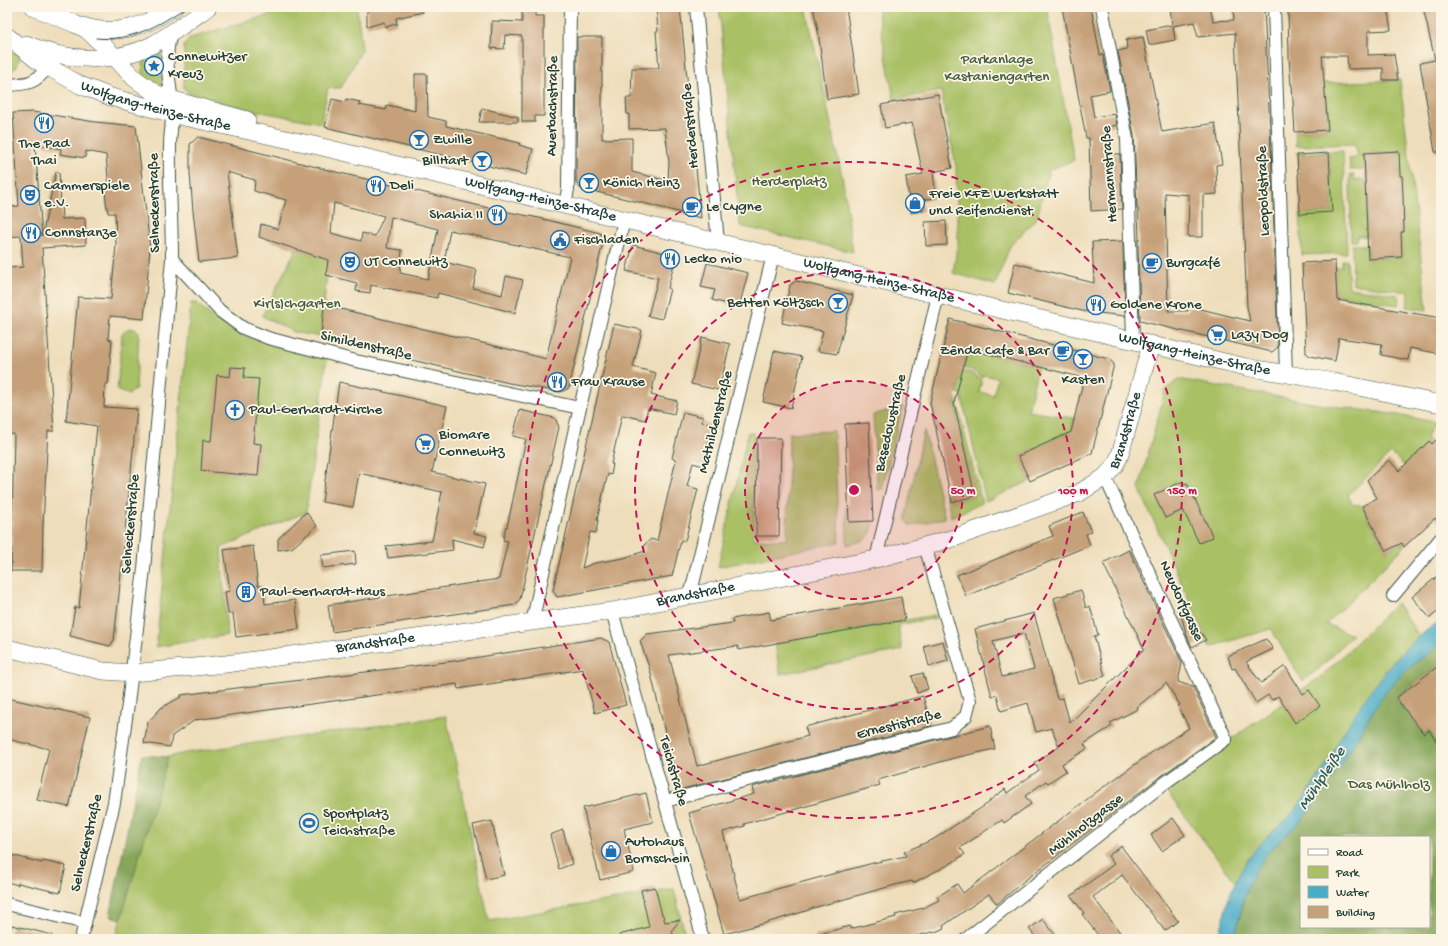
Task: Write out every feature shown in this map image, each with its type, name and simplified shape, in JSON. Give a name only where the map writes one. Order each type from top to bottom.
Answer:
[{"type":"main road","points":[[33,7],[75,24],[101,30],[121,30],[140,26],[174,7]]},
{"type":"main road","points":[[7,36],[45,52],[62,56],[86,58],[115,57],[142,49],[172,32],[208,7]]},
{"type":"main road","name":"Wolfgang-Heinze-Straße","points":[[75,24],[96,38],[134,78],[172,107]]},
{"type":"main road","name":"Wolfgang-Heinze-Straße","points":[[7,36],[48,67],[87,89],[111,97],[281,128],[318,146],[938,295],[1246,367],[1334,382],[1441,404]]},
{"type":"main road","name":"Brandstraße","points":[[7,648],[104,671],[132,673],[226,664],[612,611],[876,559],[925,546],[954,538],[1079,493],[1105,477],[1115,465],[1120,455],[1150,344]]},
{"type":"street","name":"Auerbachstraße","points":[[565,206],[568,189],[570,7]]},
{"type":"street","name":"Herderstraße","points":[[696,7],[718,242]]},
{"type":"street","name":"Hermannstraße","points":[[1102,7],[1127,139],[1133,340]]},
{"type":"street","name":"Leopoldstraße","points":[[1274,7],[1286,374]]},
{"type":"street","name":"Wolfgang-Heinze-Straße","points":[[172,32],[167,52],[168,77],[172,107]]},
{"type":"street","points":[[7,84],[22,84],[36,80],[42,76],[48,67]]},
{"type":"street","name":"Selneckerstraße","points":[[81,939],[114,803],[132,673],[144,569],[172,260],[170,146],[172,107]]},
{"type":"street","points":[[532,623],[624,220]]},
{"type":"street","name":"Mathildenstraße","points":[[690,596],[773,255]]},
{"type":"street","name":"Simildenstraße","points":[[172,260],[220,311],[243,328],[268,338],[361,362],[580,408]]},
{"type":"street","name":"Basedowstraße","points":[[876,559],[938,295]]},
{"type":"street","name":"Neudorfgasse","points":[[1105,477],[1226,739]]},
{"type":"street","points":[[1393,596],[1441,538]]},
{"type":"street","name":"Ernestistraße","points":[[665,802],[952,728],[966,716],[970,701],[925,546]]},
{"type":"street","name":"Teichstraße","points":[[612,611],[703,939]]},
{"type":"street","name":"Mühlholzgasse","points":[[966,939],[1162,785],[1226,739]]},
{"type":"street","points":[[7,904],[85,923]]},
{"type":"green space","points":[[296,7],[357,7],[362,50],[341,88],[328,88],[321,123],[251,110],[190,95],[184,88],[184,46],[190,38]]},
{"type":"green space","name":"Herderplatz","points":[[719,7],[806,7],[843,181],[853,252],[740,226]]},
{"type":"green space","name":"Parkanlage Kastaniengarten","points":[[877,7],[1047,7],[1074,160],[1049,170],[1037,218],[1010,246],[995,285],[953,273],[958,242],[956,167],[941,91],[894,100]]},
{"type":"green space","points":[[7,46],[20,57],[17,66],[11,72],[7,72]]},
{"type":"green space","points":[[161,46],[160,71],[164,90],[145,77],[142,68],[143,63],[149,55]]},
{"type":"green space","points":[[1400,80],[1427,310],[1407,307],[1409,292],[1353,284],[1352,245],[1367,245],[1368,259],[1402,257],[1401,232],[1404,232],[1403,213],[1366,215],[1367,236],[1357,236],[1357,241],[1351,241],[1350,175],[1354,175],[1354,180],[1365,180],[1403,195],[1402,176],[1400,176],[1399,151],[1364,153],[1365,169],[1350,170],[1349,159],[1358,157],[1355,144],[1296,146],[1295,132],[1328,130],[1326,98],[1300,99],[1299,84]]},
{"type":"green space","points":[[1343,151],[1347,253],[1302,255],[1300,214],[1332,212],[1329,154],[1297,155],[1296,153]]},
{"type":"green space","name":"Kir(s)chgarten","points":[[296,249],[328,260],[321,337],[294,332],[262,316]]},
{"type":"green space","points":[[1347,260],[1349,288],[1399,295],[1398,305],[1336,295],[1335,267],[1342,267],[1342,261]]},
{"type":"green space","points":[[191,303],[197,303],[210,315],[225,325],[258,340],[327,358],[306,512],[221,548],[227,635],[156,647]]},
{"type":"green space","points":[[129,328],[139,332],[136,388],[129,395],[117,390],[122,334]]},
{"type":"green space","points":[[968,349],[1038,366],[1028,411],[1074,418],[1071,432],[1019,456],[1030,481],[986,501],[961,394],[957,393],[962,371],[972,373],[982,381],[979,392],[993,395],[998,378],[983,375],[982,378],[972,370],[963,368]]},
{"type":"green space","points":[[1178,379],[1325,405],[1392,414],[1435,422],[1426,437],[1429,441],[1404,466],[1391,453],[1348,495],[1352,504],[1362,506],[1386,551],[1402,543],[1404,547],[1326,624],[1352,635],[1319,669],[1302,681],[1271,629],[1210,647],[1139,488],[1165,391]]},
{"type":"green space","points":[[953,397],[956,398],[982,503],[951,517],[946,494],[950,493],[952,502],[975,496]]},
{"type":"green space","points":[[903,406],[882,489],[877,490],[873,415]]},
{"type":"green space","points":[[924,430],[945,518],[910,526],[905,519]]},
{"type":"green space","points":[[834,431],[839,542],[718,567],[748,432],[754,433],[754,539],[787,540],[789,433]]},
{"type":"green space","points":[[846,507],[849,507],[874,523],[868,537],[862,541],[847,545]]},
{"type":"green space","points":[[1397,603],[1419,636],[1395,659],[1381,676],[1306,795],[1293,813],[1259,845],[1235,882],[1163,787],[1323,675]]},
{"type":"green space","points":[[935,615],[936,618],[898,625],[902,650],[780,674],[775,643]]},
{"type":"green space","name":"Das Mühlholz","points":[[1441,644],[1441,664],[1396,698],[1424,734],[1429,730],[1441,749],[1441,939],[1234,939],[1246,891],[1255,871],[1269,851],[1300,822],[1316,802],[1345,758],[1377,704],[1391,685],[1410,667]]},
{"type":"green space","name":"Sportplatz Teichstraße","points":[[446,716],[489,921],[674,889],[686,939],[115,939],[168,757],[185,753]]},
{"type":"green space","points":[[142,755],[168,757],[121,919],[110,916]]},
{"type":"water","name":"Mühlpleiße","points":[[1441,620],[1441,644],[1410,667],[1391,685],[1377,704],[1345,758],[1316,802],[1300,822],[1269,851],[1255,871],[1246,891],[1234,939],[1219,939],[1230,894],[1238,876],[1249,858],[1263,841],[1290,816],[1308,793],[1329,761],[1339,740],[1360,706],[1396,659],[1425,632]]},
{"type":"building","points":[[367,7],[423,7],[423,12],[396,18],[397,24],[385,27],[384,22],[367,27]]},
{"type":"building","points":[[522,7],[535,7],[535,16],[544,16],[544,116],[535,116],[535,122],[522,122],[522,36],[505,35],[504,49],[491,48],[492,21],[522,22]]},
{"type":"building","points":[[656,7],[680,7],[701,218],[580,188],[576,182],[577,37],[602,37],[602,139],[632,138],[632,172],[668,181],[669,162],[665,128],[629,129],[629,114],[627,114],[626,98],[631,98],[632,68],[659,68]]},
{"type":"building","points":[[813,7],[846,7],[859,94],[827,99],[818,31]]},
{"type":"building","points":[[1062,7],[1091,7],[1100,55],[1103,55],[1110,91],[1090,95],[1094,117],[1115,114],[1117,125],[1107,127],[1107,154],[1120,154],[1122,209],[1091,211],[1089,138],[1086,138]]},
{"type":"building","points":[[1170,7],[1210,7],[1213,21],[1234,20],[1233,7],[1264,7],[1272,170],[1278,347],[1272,352],[1140,321],[1138,209],[1134,135],[1118,51],[1127,49],[1126,40],[1143,37],[1162,132],[1215,123],[1222,164],[1216,165],[1217,194],[1203,195],[1203,237],[1188,237],[1189,195],[1165,193],[1168,311],[1188,311],[1188,306],[1250,321],[1247,307],[1235,33],[1198,37],[1194,22],[1173,26],[1175,40],[1149,45],[1146,30],[1172,25]]},
{"type":"building","points":[[1288,7],[1387,7],[1391,30],[1368,31],[1368,55],[1394,54],[1398,80],[1383,80],[1383,68],[1348,69],[1347,56],[1322,56],[1328,130],[1295,132],[1289,57]]},
{"type":"building","points":[[1423,7],[1441,7],[1441,152],[1435,152],[1420,63],[1435,60]]},
{"type":"building","points":[[415,74],[427,74],[428,117],[446,121],[446,126],[520,143],[519,145],[533,149],[526,175],[325,127],[332,99],[345,102],[346,99],[360,102],[359,105],[386,110],[387,105],[415,111]]},
{"type":"building","points":[[938,94],[952,168],[933,172],[936,198],[921,200],[923,211],[911,213],[906,177],[923,174],[912,123],[885,128],[881,105]]},
{"type":"building","points":[[482,108],[518,117],[518,122],[479,122]]},
{"type":"building","points":[[33,112],[95,122],[136,126],[150,248],[144,319],[110,316],[108,339],[112,340],[108,384],[105,384],[104,407],[137,409],[114,640],[110,646],[70,636],[75,607],[79,608],[97,426],[66,421],[78,297],[111,299],[116,245],[115,213],[108,213],[106,202],[105,189],[109,189],[106,155],[86,151],[85,158],[60,154],[61,149],[35,144],[42,236],[56,172],[59,172],[62,219],[85,218],[86,245],[42,248],[54,431],[48,431],[42,571],[11,571],[14,434],[7,434],[7,268],[23,267],[21,236],[7,237],[7,207],[19,206],[13,113]]},
{"type":"building","points":[[198,137],[336,172],[600,233],[604,238],[569,388],[561,392],[509,383],[321,337],[324,305],[546,359],[570,257],[450,230],[444,262],[477,270],[473,288],[502,295],[506,276],[523,280],[515,313],[438,293],[437,298],[371,285],[370,293],[356,291],[357,283],[326,275],[328,260],[259,237],[261,224],[278,229],[286,200],[254,191],[255,180],[227,172],[238,258],[199,262],[190,173],[190,144]],"holes":[[[334,203],[384,216],[375,236],[362,233],[361,241],[331,233]],[[391,217],[438,229],[428,279],[400,273],[402,250],[387,248]]]},
{"type":"building","points":[[1399,151],[1400,176],[1402,176],[1403,195],[1404,232],[1401,232],[1402,257],[1368,259],[1364,153]]},
{"type":"building","points":[[1329,153],[1332,212],[1300,214],[1297,155]]},
{"type":"building","points":[[946,221],[947,245],[926,246],[925,222]]},
{"type":"building","points":[[1123,241],[1125,316],[1082,311],[1008,293],[1015,263],[1094,283],[1092,242]]},
{"type":"building","points":[[633,245],[676,256],[668,288],[670,289],[662,319],[648,316],[658,278],[626,271]]},
{"type":"building","points":[[1335,261],[1337,300],[1441,318],[1441,354],[1410,348],[1408,360],[1381,355],[1382,344],[1339,338],[1335,361],[1310,356],[1306,353],[1302,263]]},
{"type":"building","points":[[707,263],[748,273],[739,307],[712,300],[715,290],[701,287]]},
{"type":"building","points":[[796,281],[853,295],[837,354],[818,351],[823,331],[782,323],[790,285]]},
{"type":"building","points":[[950,319],[1109,359],[1114,364],[1092,453],[1030,481],[1018,456],[1071,432],[1084,378],[968,349],[954,403],[975,496],[952,502],[930,403]]},
{"type":"building","points":[[614,324],[642,330],[633,367],[656,373],[651,395],[677,401],[674,414],[648,408],[645,420],[622,415],[611,464],[613,464],[611,475],[608,474],[605,485],[597,520],[596,533],[590,532],[582,568],[595,563],[624,558],[645,551],[644,545],[651,539],[657,541],[676,460],[672,458],[683,412],[703,417],[702,422],[713,424],[703,466],[693,463],[687,486],[698,489],[685,541],[681,540],[672,576],[557,597],[553,590]]},
{"type":"building","points":[[702,337],[730,344],[719,390],[691,384]]},
{"type":"building","points":[[774,351],[802,357],[791,408],[763,402]]},
{"type":"building","name":"Paul-Gerhardt-Kirche","points":[[231,367],[245,368],[244,378],[259,379],[253,443],[261,444],[258,476],[201,471],[203,440],[211,441],[217,375],[230,377]]},
{"type":"building","points":[[339,382],[447,406],[432,472],[485,484],[474,533],[487,536],[484,547],[452,539],[453,550],[388,558],[386,546],[432,541],[442,492],[359,473],[353,507],[322,502]]},
{"type":"building","points":[[520,410],[555,418],[559,427],[520,599],[515,605],[332,632],[328,605],[499,579],[508,541],[503,540],[526,439],[513,436]]},
{"type":"building","points":[[869,423],[873,521],[849,522],[845,424]]},
{"type":"building","points":[[1441,435],[1441,525],[1435,518],[1404,547],[1402,543],[1386,551],[1362,506],[1377,498],[1367,480],[1389,460],[1399,471],[1429,441],[1432,444]]},
{"type":"building","points":[[757,438],[781,438],[779,536],[756,536]]},
{"type":"building","points":[[1183,481],[1184,484],[1187,483],[1213,537],[1199,543],[1183,510],[1165,518],[1154,495]]},
{"type":"building","points":[[306,512],[317,526],[292,548],[278,550],[278,539]]},
{"type":"building","points":[[1083,512],[1091,532],[1086,534],[1090,545],[966,596],[957,575],[1053,536],[1049,526]]},
{"type":"building","name":"Paul-Gerhardt-Haus","points":[[253,546],[258,586],[263,586],[265,604],[295,600],[299,629],[236,637],[233,613],[228,614],[225,592],[230,591],[224,550]]},
{"type":"building","points":[[1129,550],[1182,663],[1178,682],[1193,687],[1216,737],[1157,779],[1024,881],[997,904],[989,894],[943,926],[944,928],[933,933],[905,939],[815,939],[815,935],[850,926],[850,929],[923,908],[939,900],[937,897],[957,884],[963,893],[1098,791],[1158,748],[1189,728],[1178,706],[1180,705],[1166,683],[1137,707],[1138,709],[1110,723],[1112,726],[1084,744],[1087,749],[1062,764],[1066,771],[1048,783],[1046,781],[1025,796],[1031,804],[1004,823],[1002,820],[960,848],[965,854],[950,864],[913,883],[912,881],[895,885],[724,934],[689,813],[754,794],[752,787],[990,726],[995,749],[954,758],[878,780],[880,785],[744,824],[745,826],[723,832],[740,899],[873,863],[906,856],[904,852],[934,839],[990,802],[989,801],[1005,789],[1007,793],[1039,770],[1034,763],[1059,747],[1052,728],[1036,732],[1028,703],[1001,711],[997,695],[992,697],[975,629],[1034,613],[1057,699],[1063,698],[1070,723],[1144,649],[1103,563]],"holes":[[[1024,633],[1034,669],[1002,677],[993,641]]]},
{"type":"building","points":[[355,551],[356,564],[323,568],[321,555]]},
{"type":"building","points":[[1441,573],[1441,609],[1430,618],[1412,597]]},
{"type":"building","points":[[1081,590],[1086,608],[1090,606],[1098,635],[1094,636],[1105,676],[1079,684],[1054,598]]},
{"type":"building","points":[[901,597],[905,620],[738,650],[738,646],[669,655],[697,766],[808,736],[805,727],[923,696],[931,726],[679,790],[650,670],[640,641],[647,634],[733,623],[732,619],[769,612],[771,620]]},
{"type":"building","points":[[1179,603],[1206,640],[1192,647],[1187,636],[1178,604]]},
{"type":"building","points":[[601,638],[609,642],[626,705],[595,713],[583,669],[458,689],[457,684],[195,720],[172,736],[170,747],[144,743],[148,722],[161,708],[181,697],[181,695],[454,661]]},
{"type":"building","points":[[1266,639],[1273,649],[1246,662],[1261,683],[1285,666],[1303,694],[1309,690],[1320,706],[1295,723],[1278,696],[1272,700],[1268,695],[1256,703],[1235,668],[1232,669],[1228,656]]},
{"type":"building","points":[[943,641],[948,661],[929,666],[924,646]]},
{"type":"building","points":[[1441,664],[1441,749],[1429,730],[1424,734],[1396,698]]},
{"type":"building","points":[[923,673],[928,689],[917,693],[912,676]]},
{"type":"building","points":[[7,698],[90,717],[69,807],[37,800],[49,749],[7,739]]},
{"type":"building","name":"Autohaus Bornschein","points":[[646,793],[653,822],[624,829],[634,872],[600,880],[583,808]]},
{"type":"building","points":[[1173,818],[1185,835],[1162,851],[1151,835]]},
{"type":"building","points":[[492,821],[504,875],[486,879],[473,825]]},
{"type":"building","points":[[563,830],[572,864],[559,869],[550,835]]},
{"type":"building","points":[[1121,846],[1178,921],[1165,931],[1122,875],[1093,897],[1125,939],[1101,939],[1082,914],[1084,913],[1071,896],[1114,864],[1108,856]]},
{"type":"building","points":[[7,854],[42,863],[43,861],[66,866],[60,893],[18,883],[18,885],[7,882]]},
{"type":"building","points":[[655,887],[665,922],[680,920],[672,930],[674,939],[620,939],[619,935],[649,927],[641,890]]},
{"type":"building","points":[[1043,919],[1058,939],[1037,939],[1029,929]]},
{"type":"building","points":[[12,925],[52,935],[51,939],[8,939]]},
{"type":"tram line","points":[[96,38],[121,38],[144,31],[186,7]]},
{"type":"place","name":"Connewitzer Kreuz","points":[[154,66]]},
{"type":"place","name":"The Pad Thai","points":[[44,123]]},
{"type":"place","name":"Zwille","points":[[419,140]]},
{"type":"place","name":"BillHart","points":[[482,161]]},
{"type":"place","name":"Könich Heinz","points":[[589,183]]},
{"type":"place","name":"Deli","points":[[376,186]]},
{"type":"place","name":"Cammerspiele e.V.","points":[[30,195]]},
{"type":"place","name":"Freie KFZ Werkstatt und Reifendienst","points":[[915,203]]},
{"type":"place","name":"Le Cygne","points":[[692,207]]},
{"type":"place","name":"Shahia II","points":[[497,215]]},
{"type":"place","name":"Connstanze","points":[[31,233]]},
{"type":"place","name":"Fischladen","points":[[560,240]]},
{"type":"place","name":"Lecko mio","points":[[670,259]]},
{"type":"place","name":"UT Connewitz","points":[[350,262]]},
{"type":"place","name":"Burgcafé","points":[[1152,263]]},
{"type":"place","name":"Betten Költzsch","points":[[838,303]]},
{"type":"place","name":"Goldene Krone","points":[[1096,305]]},
{"type":"place","name":"Lazy Dog","points":[[1217,335]]},
{"type":"place","name":"Zênda Cafe & Bar","points":[[1063,351]]},
{"type":"place","name":"Kasten","points":[[1083,359]]},
{"type":"place","name":"Frau Krause","points":[[557,382]]},
{"type":"place","name":"Paul-Gerhardt-Kirche","points":[[235,410]]},
{"type":"place","name":"Biomare Connewitz","points":[[425,444]]},
{"type":"place","name":"Paul-Gerhardt-Haus","points":[[246,592]]},
{"type":"place","name":"Sportplatz Teichstraße","points":[[309,823]]},
{"type":"place","name":"Autohaus Bornschein","points":[[611,851]]}]
